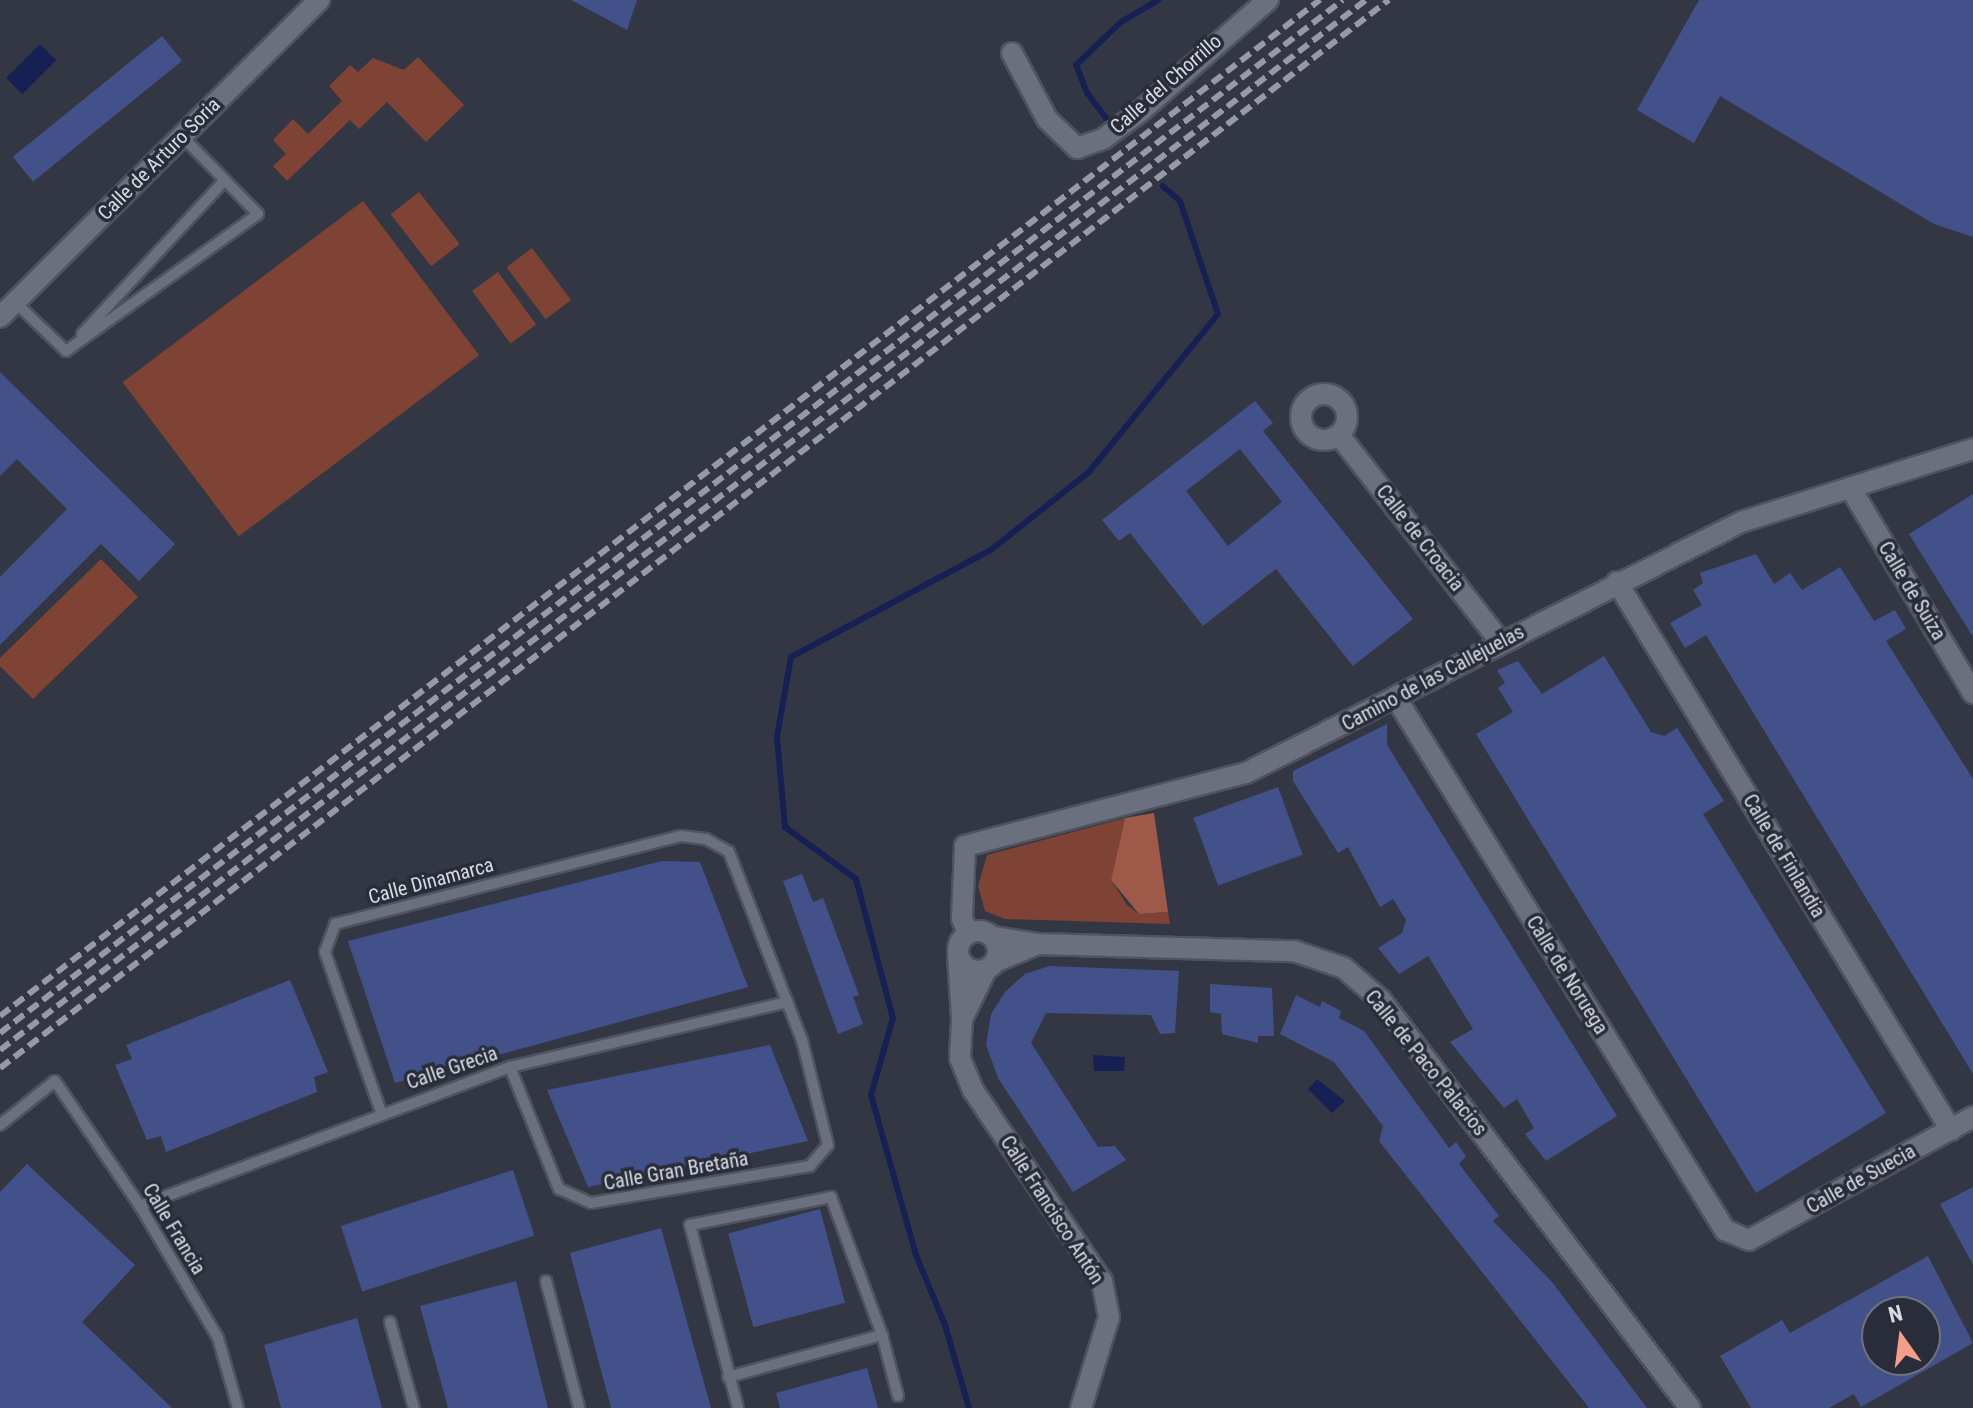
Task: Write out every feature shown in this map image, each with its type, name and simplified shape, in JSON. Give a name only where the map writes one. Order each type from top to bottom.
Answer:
[{"type":"street","name":"Calle de Arturo Soria","points":[[0,317],[319,0]]},
{"type":"street","name":"Calle del Chorrillo","points":[[1012,53],[1047,119],[1077,148],[1103,139],[1141,111],[1268,0]]},
{"type":"street","points":[[0,286],[15,302]]},
{"type":"street","name":"Calle de Croacia","points":[[1339,435],[1501,642]]},
{"type":"street","name":"Camino de las Callejuelas","points":[[963,942],[965,846],[1246,773],[1617,582],[1741,522],[1973,449]]},
{"type":"street","name":"Calle de Suiza","points":[[1851,489],[1973,693]]},
{"type":"street","name":"Calle de Finlandia","points":[[1617,582],[1951,1130]]},
{"type":"street","name":"Calle de Noruega","points":[[1396,698],[1725,1230],[1749,1240]]},
{"type":"street","points":[[962,1019],[990,966],[998,949],[993,937],[978,930],[963,942],[967,968],[990,966],[1038,944]]},
{"type":"street","name":"Calle de Paco Palacios","points":[[993,937],[1038,944],[1294,951],[1344,968],[1381,1000],[1690,1408]]},
{"type":"street","name":"Calle Francisco Antón","points":[[963,942],[960,1058],[973,1090],[1102,1281],[1109,1317],[1081,1408]]},
{"type":"street","name":"Calle de Suecia","points":[[1749,1240],[1973,1117]]},
{"type":"lane","points":[[66,351],[258,214],[182,136]]},
{"type":"lane","points":[[66,351],[225,180]]},
{"type":"lane","points":[[15,302],[66,351]]},
{"type":"lane","name":"Calle Dinamarca","points":[[381,1112],[325,952],[335,924],[665,839],[706,839],[729,852],[788,1002]]},
{"type":"lane","name":"Calle Grecia","points":[[140,1206],[381,1112],[510,1067],[788,1002]]},
{"type":"lane","name":"Calle Gran Bretaña","points":[[510,1067],[559,1189],[591,1203],[810,1166],[828,1145],[788,1002]]},
{"type":"lane","name":"Calle Francia","points":[[0,1125],[55,1081],[140,1206],[218,1338],[238,1408]]},
{"type":"lane","points":[[738,1408],[690,1225],[831,1197],[882,1335],[898,1396]]},
{"type":"lane","points":[[546,1281],[579,1408]]},
{"type":"lane","points":[[390,1322],[414,1408]]},
{"type":"lane","points":[[728,1377],[882,1335]]},
{"type":"shaded area","points":[[40,44],[56,60],[22,94],[6,78]]},
{"type":"shaded area","points":[[418,57],[464,105],[426,142],[387,102],[359,129],[350,120],[287,181],[273,166],[286,154],[273,140],[293,119],[308,134],[342,101],[329,86],[350,65],[358,72],[373,58],[404,70]]},
{"type":"shaded area","points":[[419,192],[460,244],[431,266],[391,214]]},
{"type":"shaded area","points":[[363,201],[479,355],[239,536],[123,382]]},
{"type":"shaded area","points":[[532,248],[571,300],[546,319],[506,267]]},
{"type":"shaded area","points":[[498,272],[536,325],[510,343],[472,291]]},
{"type":"shaded area","points":[[101,559],[138,597],[33,699],[0,666],[0,658]]},
{"type":"shaded area","points":[[1154,813],[1168,912],[1139,914],[1111,880],[1125,818]]},
{"type":"shaded area","points":[[1125,818],[1111,880],[1127,905],[1139,914],[1168,912],[1170,924],[1005,919],[985,911],[978,886],[987,855]]},
{"type":"shaded area","points":[[1093,1055],[1125,1057],[1124,1071],[1094,1071]]},
{"type":"shaded area","points":[[1317,1079],[1345,1101],[1332,1113],[1308,1089]]},
{"type":"building","points":[[571,0],[637,0],[627,30]]},
{"type":"building","points":[[1699,0],[1973,0],[1973,237],[1934,224],[1720,96],[1694,143],[1637,110]]},
{"type":"building","points":[[162,36],[182,61],[33,182],[13,157]]},
{"type":"building","points":[[0,372],[175,544],[139,581],[101,544],[0,645],[0,577],[67,509],[17,459],[0,476]]},
{"type":"building","points":[[1255,401],[1273,423],[1263,431],[1413,619],[1353,666],[1276,569],[1203,626],[1130,533],[1119,541],[1102,520]],"holes":[[[1240,449],[1282,502],[1228,546],[1186,491]]]},
{"type":"building","points":[[1973,494],[1973,637],[1909,534]]},
{"type":"building","points":[[1756,554],[1774,584],[1790,573],[1802,590],[1840,567],[1874,621],[1895,610],[1906,629],[1886,641],[1973,779],[1973,1074],[1706,635],[1685,648],[1670,623],[1702,605],[1693,590],[1703,583],[1700,573]]},
{"type":"building","points":[[1604,656],[1651,732],[1664,736],[1677,728],[1724,801],[1703,814],[1886,1113],[1756,1193],[1476,734],[1513,712],[1498,688],[1505,683],[1497,670],[1518,661],[1542,694]]},
{"type":"building","points":[[1387,724],[1387,745],[1617,1116],[1546,1161],[1525,1134],[1534,1128],[1517,1099],[1504,1108],[1450,1042],[1473,1029],[1428,956],[1399,974],[1378,948],[1402,933],[1406,920],[1393,899],[1380,907],[1348,847],[1338,853],[1293,781],[1293,771]]},
{"type":"building","points":[[1278,787],[1303,855],[1218,885],[1193,818]]},
{"type":"building","points":[[662,861],[700,862],[748,987],[395,1083],[348,941]]},
{"type":"building","points":[[802,874],[813,902],[823,898],[859,995],[853,997],[863,1024],[838,1034],[783,881]]},
{"type":"building","points":[[1049,966],[1179,971],[1175,1033],[1160,1034],[1151,1015],[1046,1013],[1031,1043],[1098,1147],[1115,1146],[1126,1160],[1073,1192],[998,1078],[986,1045],[991,1014],[1005,992],[1025,974]]},
{"type":"building","points":[[290,980],[328,1072],[314,1077],[317,1092],[166,1152],[161,1136],[147,1140],[115,1065],[132,1059],[126,1045]]},
{"type":"building","points":[[1210,984],[1272,988],[1274,1036],[1258,1036],[1258,1043],[1222,1034],[1221,1014],[1210,1012]]},
{"type":"building","points":[[1296,995],[1320,1007],[1322,1001],[1341,1011],[1339,1018],[1364,1031],[1449,1148],[1456,1142],[1466,1156],[1459,1164],[1499,1216],[1493,1221],[1552,1282],[1647,1408],[1589,1408],[1379,1141],[1383,1126],[1334,1062],[1280,1034]]},
{"type":"building","points":[[770,1045],[808,1141],[588,1187],[547,1090]]},
{"type":"building","points":[[27,1164],[135,1265],[82,1322],[172,1408],[0,1408],[0,1192]]},
{"type":"building","points":[[513,1170],[534,1236],[362,1292],[341,1226]]},
{"type":"building","points":[[1973,1187],[1973,1265],[1940,1204]]},
{"type":"building","points":[[820,1209],[845,1303],[753,1327],[728,1234]]},
{"type":"building","points":[[661,1228],[711,1408],[611,1408],[570,1253]]},
{"type":"building","points":[[1928,1256],[1973,1343],[1941,1361],[1941,1296],[1861,1296],[1861,1376],[1915,1376],[1861,1407],[1854,1394],[1829,1408],[1751,1408],[1720,1356],[1782,1320],[1790,1333]]},
{"type":"building","points":[[516,1281],[548,1408],[448,1408],[420,1306]]},
{"type":"building","points":[[357,1318],[382,1408],[281,1408],[264,1345]]},
{"type":"building","points":[[867,1368],[878,1408],[780,1408],[776,1393]]},
{"type":"waterway","points":[[1109,122],[1087,93],[1076,65],[1121,22],[1158,0]]},
{"type":"waterway","points":[[969,1408],[945,1325],[916,1255],[871,1095],[893,1018],[856,879],[785,827],[777,737],[791,657],[992,549],[1088,473],[1218,314],[1180,201],[1163,186]]},
{"type":"railway","points":[[0,1016],[1320,0]]},
{"type":"railway","points":[[0,1033],[1343,0]]},
{"type":"railway","points":[[0,1050],[1366,0]]},
{"type":"railway","points":[[0,1068],[1389,0]]}]
